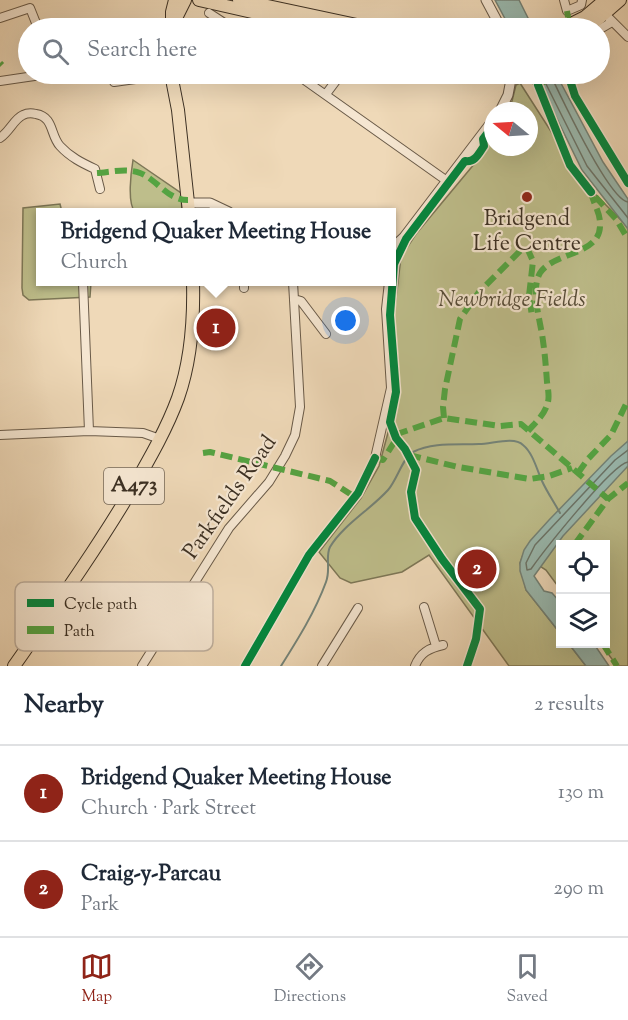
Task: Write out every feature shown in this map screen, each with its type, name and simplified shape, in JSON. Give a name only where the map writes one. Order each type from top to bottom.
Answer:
[{"type":"main road","points":[[172,18],[175,0]]},
{"type":"main road","points":[[176,18],[185,0]]},
{"type":"main road","points":[[199,0],[279,18]]},
{"type":"main road","points":[[239,0],[324,18]]},
{"type":"main road","points":[[593,18],[605,0]]},
{"type":"main road","points":[[608,18],[620,0]]},
{"type":"main road","points":[[173,84],[189,208]]},
{"type":"main road","name":"A473","points":[[71,582],[116,516],[160,439],[172,413],[184,378],[191,337],[193,286]]},
{"type":"main road","name":"A473","points":[[14,666],[24,651]]},
{"type":"street","points":[[486,0],[496,18]]},
{"type":"street","points":[[564,0],[567,11],[577,8],[581,5],[582,0]]},
{"type":"street","points":[[0,18],[30,8],[34,18]]},
{"type":"street","points":[[209,13],[217,18]]},
{"type":"street","points":[[610,20],[628,37]]},
{"type":"street","points":[[0,81],[18,78]]},
{"type":"street","points":[[311,84],[447,181]]},
{"type":"street","points":[[326,94],[334,84]]},
{"type":"street","points":[[504,102],[510,84]]},
{"type":"street","points":[[0,138],[7,133],[20,116],[26,113],[42,115],[49,121],[58,144],[70,156],[95,169],[100,189]]},
{"type":"street","points":[[396,244],[484,132]]},
{"type":"street","points":[[189,208],[210,203],[220,208]]},
{"type":"street","points":[[82,286],[89,431]]},
{"type":"street","name":"Parkfields Road","points":[[195,582],[229,528],[269,482],[295,435],[300,407],[293,286]]},
{"type":"street","points":[[245,666],[309,555],[358,493],[375,458],[392,388],[386,309],[389,286]]},
{"type":"street","points":[[294,299],[301,301],[326,334]]},
{"type":"street","points":[[0,444],[0,434],[89,431],[143,433],[160,439]]},
{"type":"street","points":[[414,666],[420,656],[439,646],[424,607]]},
{"type":"street","points":[[322,666],[358,608]]},
{"type":"street","name":"Parkfields Road","points":[[142,666],[151,651]]},
{"type":"green space","name":"Newbridge Fields","points":[[521,84],[532,102],[512,102],[516,85]]},
{"type":"green space","name":"Newbridge Fields","points":[[538,111],[584,183],[628,227],[628,666],[617,666],[604,648],[610,648],[610,540],[556,540],[556,584],[546,570],[523,555],[520,563],[526,590],[556,628],[556,648],[572,648],[586,666],[509,666],[429,555],[402,572],[351,583],[340,578],[319,552],[361,498],[379,466],[389,429],[393,425],[400,388],[394,315],[401,257],[416,234],[480,157],[484,149],[484,156],[538,156]]},
{"type":"green space","points":[[133,160],[181,193],[182,208],[133,208],[130,195]]},
{"type":"green space","points":[[60,204],[61,208],[36,208],[36,286],[91,286],[90,297],[29,300],[23,295],[23,208]]},
{"type":"water","points":[[495,0],[519,0],[528,18],[505,18]]},
{"type":"water","points":[[540,84],[561,84],[603,162],[628,199],[628,229],[582,170]]},
{"type":"water","points":[[628,441],[628,466],[560,540],[556,540],[556,546],[534,576],[544,591],[552,593],[556,598],[556,628],[526,590],[520,571],[524,550],[549,520]]},
{"type":"water","points":[[572,648],[597,648],[609,666],[586,666]]},
{"type":"waterway","points":[[281,666],[322,593],[328,572],[330,547],[349,525],[388,490],[406,459],[413,452],[437,445],[519,442],[529,452],[560,513]]},
{"type":"marked path","points":[[567,11],[567,18]]},
{"type":"marked path","points":[[536,84],[539,88]]},
{"type":"marked path","points":[[97,173],[124,171],[140,173],[174,197],[188,200]]},
{"type":"marked path","points":[[528,431],[544,412],[548,400],[536,297],[537,280],[540,273],[556,261],[586,248],[599,234],[600,219],[591,192],[616,219],[628,239]]},
{"type":"marked path","points":[[444,418],[445,389],[460,319],[479,292],[523,248]]},
{"type":"marked path","points":[[527,248],[533,261],[529,296],[532,316]]},
{"type":"marked path","points":[[578,473],[611,435],[628,400]]},
{"type":"marked path","points":[[375,458],[383,460],[400,433],[444,418],[500,426],[521,424],[608,499]]},
{"type":"marked path","points":[[203,453],[210,452],[330,481],[355,497]]},
{"type":"marked path","points":[[409,455],[458,467],[530,479],[549,476],[572,468]]},
{"type":"marked path","points":[[578,540],[608,499],[628,483]]},
{"type":"marked path","points":[[606,648],[617,666]]},
{"type":"cycle path","points":[[571,84],[575,96],[628,183]]},
{"type":"cycle path","points":[[538,85],[570,165],[591,192]]},
{"type":"cycle path","points":[[484,138],[484,146]]},
{"type":"cycle path","points":[[396,260],[406,239],[465,161],[474,159],[484,146]]},
{"type":"cycle path","points":[[392,286],[390,315],[396,392],[390,422],[396,438],[405,449],[416,470],[411,492],[415,518],[442,559],[480,609],[476,639],[467,666]]},
{"type":"cycle path","points":[[245,666],[309,555],[358,493],[375,458]]},
{"type":"place","name":"Bridgend Life Centre","points":[[527,197]]},
{"type":"place","name":"Bridgend Quaker Meeting House","points":[[216,328]]},
{"type":"place","name":"Craig-y-Parcau","points":[[477,569]]}]
